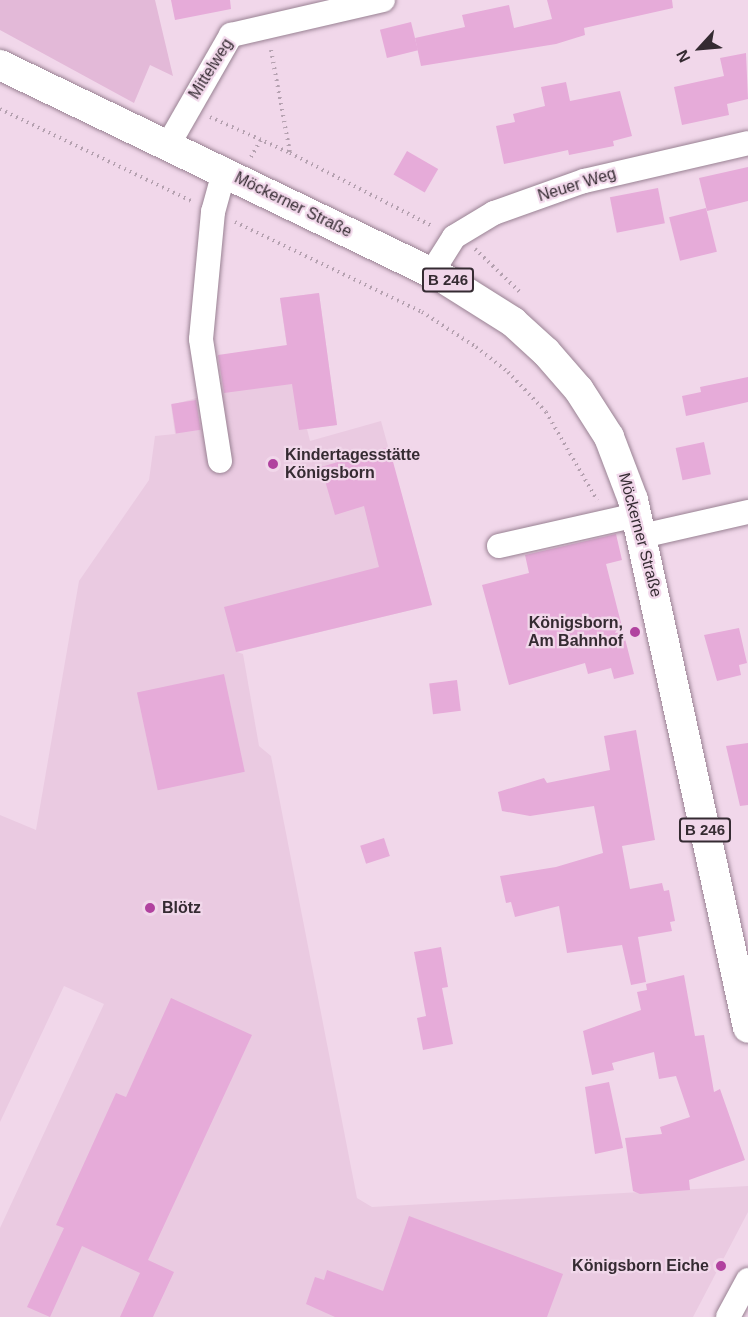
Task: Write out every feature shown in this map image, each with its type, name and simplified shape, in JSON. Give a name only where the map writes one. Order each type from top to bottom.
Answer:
[{"type":"main road","name":"Möckerner Straße","points":[[0,65],[432,272],[498,310],[563,370],[609,437],[640,526],[748,1028]]},
{"type":"street","name":"Mittelweg","points":[[168,144],[229,37],[267,25],[383,0]]},
{"type":"street","name":"Neuer Weg","points":[[432,272],[454,237],[494,213],[562,188],[748,143]]},
{"type":"street","points":[[220,461],[201,339],[213,212],[224,172]]},
{"type":"street","points":[[499,546],[606,520],[640,526],[748,512]]},
{"type":"street","points":[[735,1312],[748,1280]]},
{"type":"path","points":[[267,25],[290,153]]},
{"type":"path","points":[[188,107],[290,153],[467,242],[531,303]]},
{"type":"path","points":[[0,109],[422,312],[477,347],[508,372],[546,412],[606,520]]},
{"type":"shaded area","points":[[0,0],[155,0],[173,76],[150,65],[134,103],[0,30]]},
{"type":"shaded area","name":"Blötz","points":[[319,293],[337,425],[307,429],[310,441],[381,421],[432,605],[237,652],[243,654],[259,746],[271,756],[357,1198],[372,1207],[748,1186],[748,1212],[693,1317],[0,1317],[0,1228],[104,1004],[64,986],[0,1122],[0,815],[36,830],[79,581],[149,480],[155,436],[175,434],[171,405],[222,391],[217,356],[275,347],[288,355],[280,298]]},
{"type":"building","points":[[171,0],[230,0],[231,9],[175,20]]},
{"type":"building","points":[[547,0],[672,0],[673,8],[584,28],[585,35],[556,44],[421,66],[415,38],[465,27],[462,15],[509,5],[514,28],[552,19]]},
{"type":"building","points":[[411,22],[418,50],[387,58],[380,30]]},
{"type":"building","points":[[746,53],[748,99],[727,104],[729,115],[682,125],[674,87],[724,76],[720,58]]},
{"type":"building","points":[[566,82],[570,101],[620,91],[632,136],[613,141],[614,146],[569,155],[568,150],[504,164],[496,126],[515,122],[513,114],[545,106],[541,87]]},
{"type":"building","points":[[407,151],[438,169],[425,192],[394,174]]},
{"type":"building","points":[[748,167],[748,201],[707,211],[699,178]]},
{"type":"building","points":[[658,188],[665,223],[617,233],[610,197]]},
{"type":"building","points":[[706,208],[717,252],[680,261],[669,217]]},
{"type":"building","points":[[319,293],[337,425],[299,430],[292,384],[224,393],[218,355],[287,345],[280,298]]},
{"type":"building","points":[[748,377],[748,402],[686,416],[682,396],[701,392],[700,387]]},
{"type":"building","points":[[196,400],[201,430],[176,434],[171,404]]},
{"type":"building","points":[[704,442],[711,474],[682,480],[676,448]]},
{"type":"building","points":[[389,447],[432,605],[236,652],[224,607],[379,567],[364,506],[335,515],[321,467]]},
{"type":"building","points":[[616,534],[622,560],[606,564],[634,674],[614,679],[611,668],[588,674],[585,663],[509,685],[482,585],[529,573],[525,555]]},
{"type":"building","points":[[739,628],[747,663],[739,665],[741,675],[717,681],[704,635]]},
{"type":"building","points":[[224,674],[245,772],[158,790],[137,693]]},
{"type":"building","points":[[457,680],[461,711],[433,714],[429,683]]},
{"type":"building","points":[[636,730],[655,840],[622,846],[630,889],[662,883],[664,891],[669,890],[675,921],[670,922],[672,931],[638,937],[646,982],[631,985],[622,945],[567,953],[559,906],[515,917],[511,902],[506,903],[500,876],[556,867],[603,853],[594,806],[530,816],[502,811],[498,792],[544,778],[547,783],[610,770],[604,736]]},
{"type":"building","points":[[748,743],[748,805],[740,806],[726,746]]},
{"type":"building","points":[[384,838],[390,856],[366,864],[360,846]]},
{"type":"building","points":[[441,947],[448,987],[442,988],[453,1044],[423,1050],[417,1018],[426,1016],[414,952]]},
{"type":"building","points":[[684,975],[695,1036],[704,1035],[714,1092],[720,1089],[745,1160],[689,1180],[690,1190],[640,1194],[633,1191],[625,1138],[662,1134],[660,1127],[690,1117],[676,1076],[659,1079],[654,1052],[612,1063],[614,1070],[592,1075],[583,1031],[641,1010],[637,992],[647,990],[646,984]]},
{"type":"building","points":[[171,998],[252,1035],[148,1260],[174,1272],[153,1317],[120,1317],[140,1273],[82,1246],[50,1317],[27,1307],[64,1228],[56,1225],[116,1093],[126,1097]]},
{"type":"building","points":[[609,1082],[623,1148],[595,1154],[585,1087]]},
{"type":"building","points":[[409,1216],[563,1274],[547,1317],[335,1317],[306,1304],[315,1277],[324,1280],[327,1270],[383,1291]]},
{"type":"place","name":"Kindertagesstätte Königsborn","points":[[273,464]]},
{"type":"place","name":"Königsborn, Am Bahnhof","points":[[635,632]]},
{"type":"place","name":"Blötz","points":[[150,908]]},
{"type":"place","name":"Königsborn Eiche","points":[[721,1266]]}]
